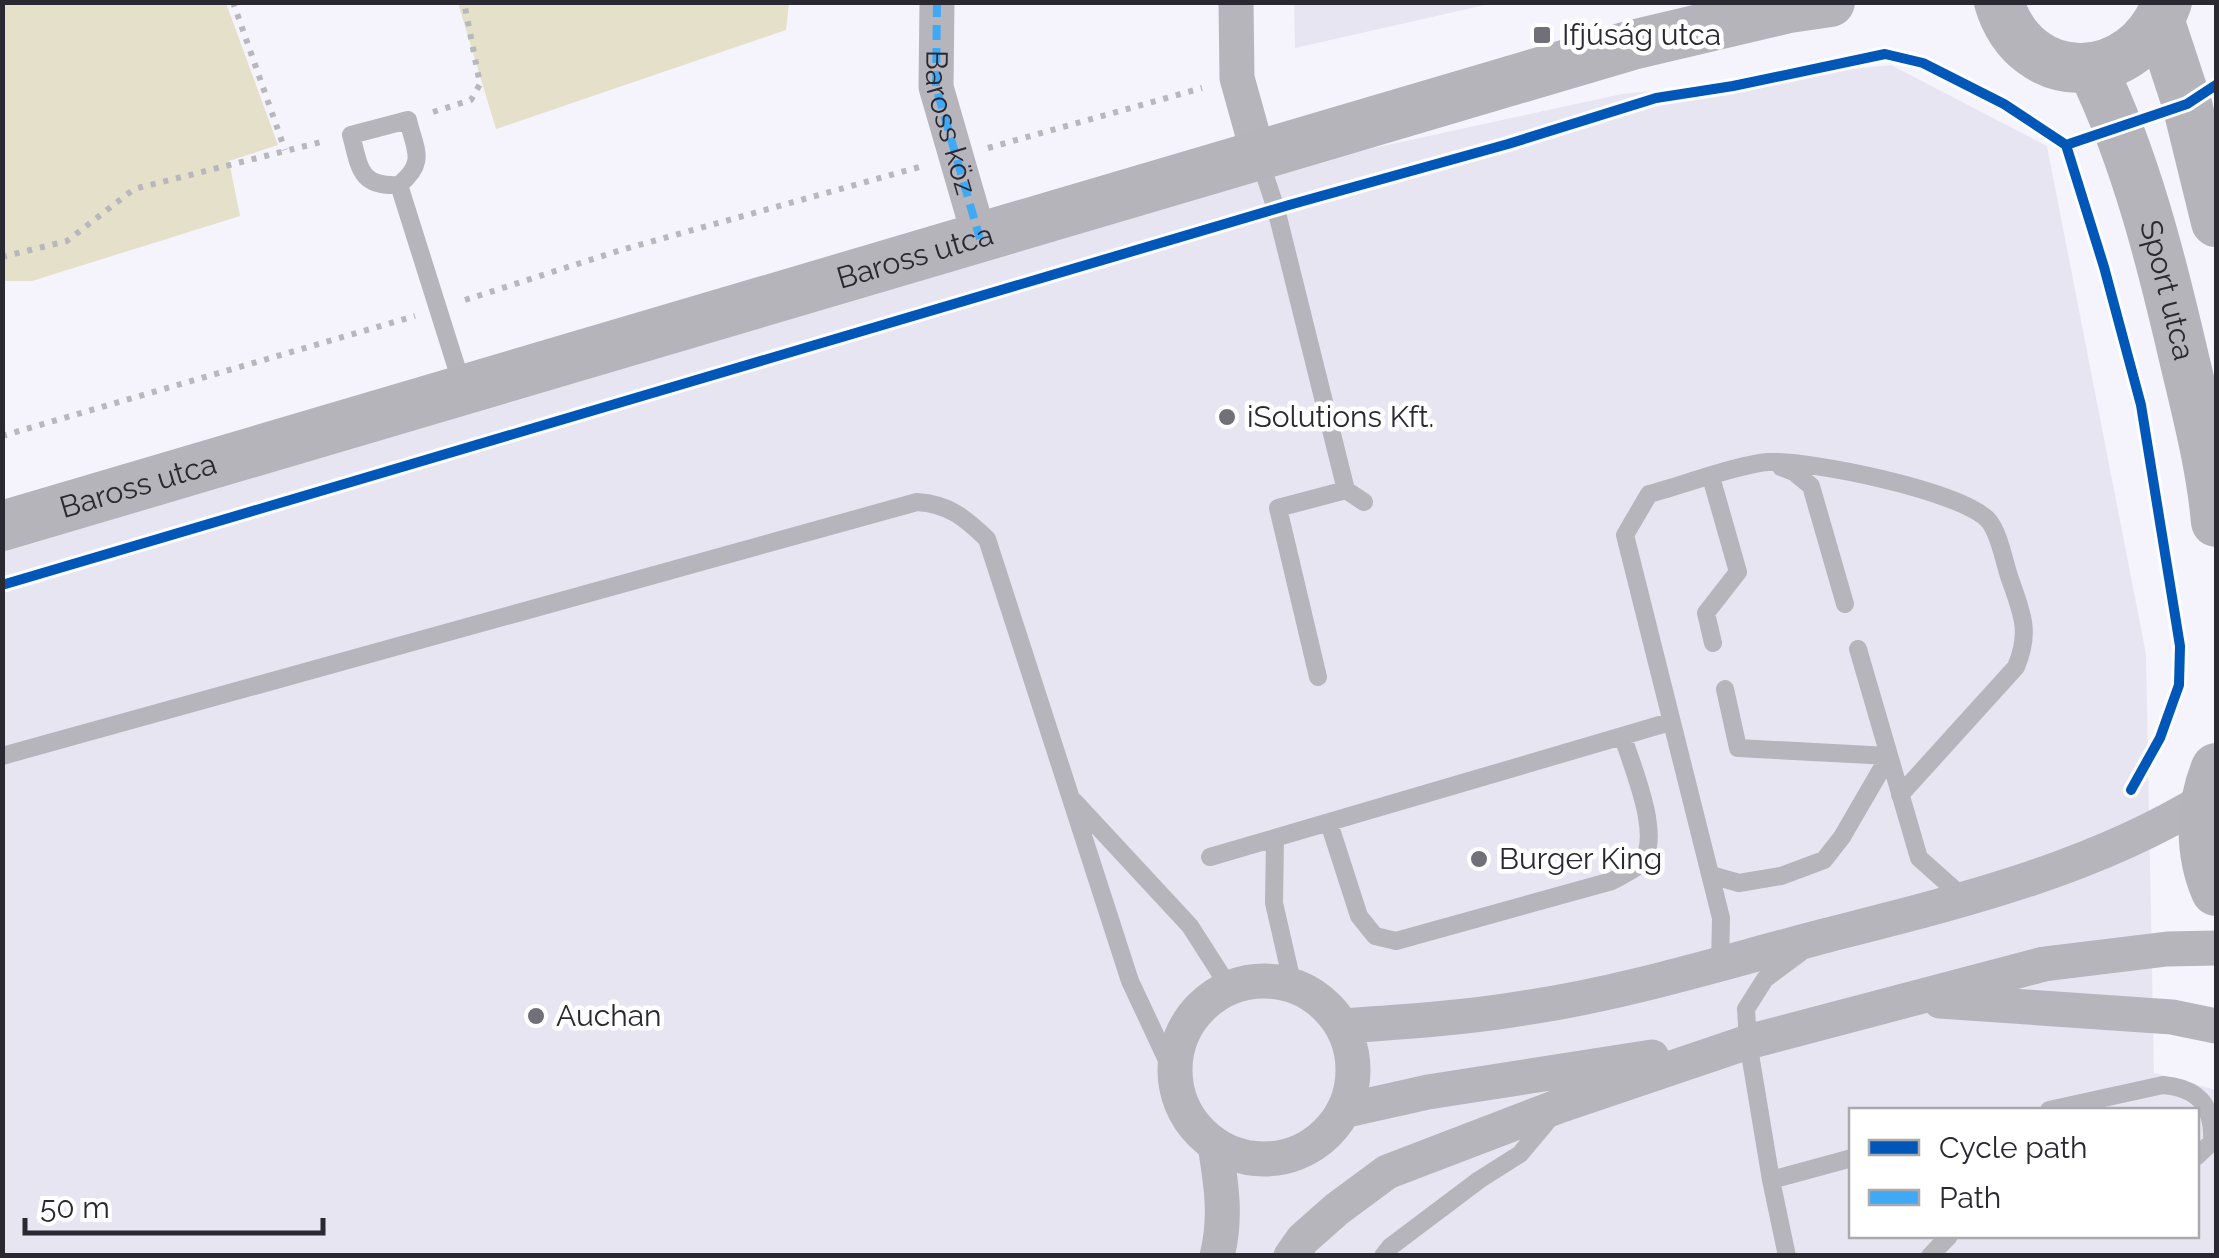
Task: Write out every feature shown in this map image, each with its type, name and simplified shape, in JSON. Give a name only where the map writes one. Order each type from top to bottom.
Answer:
[{"type":"street","name":"Baross köz","points":[[936,2],[936,86],[980,239]]},
{"type":"street","points":[[1236,2],[1237,78],[1258,157]]},
{"type":"street","name":"Baross utca","points":[[2,526],[1632,45],[1788,8],[1830,2]]},
{"type":"street","points":[[2000,2],[2010,28],[2035,54],[2066,67],[2092,68],[2126,57],[2151,36],[2163,12]]},
{"type":"street","points":[[2163,12],[2216,222]]},
{"type":"street","name":"Sport utca","points":[[2092,68],[2120,125],[2166,278],[2212,476],[2216,522]]},
{"type":"street","points":[[2211,784],[2203,828],[2206,858],[2216,891]]},
{"type":"street","points":[[1342,1026],[1527,1008],[1720,964],[1966,900],[2136,840],[2211,784]]},
{"type":"street","points":[[1291,1256],[1303,1239],[1337,1208],[1386,1172],[1559,1106],[1748,1042],[2044,964],[2167,948],[2216,948]]},
{"type":"street","points":[[1272,981],[1293,986],[1313,995],[1342,1026],[1353,1069],[1351,1090],[1343,1111],[1319,1139],[1286,1156],[1249,1157],[1215,1144],[1185,1112],[1174,1075],[1176,1048],[1187,1022],[1206,1001],[1229,987],[1272,981]]},
{"type":"street","points":[[1914,1000],[2172,1016],[2216,1026]]},
{"type":"street","points":[[1343,1111],[1428,1092],[1748,1042]]},
{"type":"street","points":[[1215,1144],[1224,1198],[1223,1233],[1217,1256]]},
{"type":"lane","points":[[408,120],[419,156],[413,174],[400,185],[379,186],[362,174],[351,136],[408,120]]},
{"type":"lane","points":[[1258,157],[1276,209],[1346,490],[1364,502]]},
{"type":"lane","points":[[400,185],[436,310],[464,388]]},
{"type":"lane","points":[[1767,462],[1794,472],[1810,486],[1845,604]]},
{"type":"lane","points":[[1720,964],[1722,918],[1625,535],[1649,494],[1767,462],[1816,467],[1919,488],[1975,509],[1991,524],[2020,608],[2026,642],[2016,667],[1900,795]]},
{"type":"lane","points":[[1711,477],[1738,572],[1706,613],[1713,643]]},
{"type":"lane","points":[[1318,676],[1278,508],[1346,490]]},
{"type":"lane","points":[[2,756],[917,502],[935,503],[958,512],[987,539],[1130,981],[1174,1075]]},
{"type":"lane","points":[[1858,649],[1919,858],[1966,900]]},
{"type":"lane","points":[[1726,688],[1738,748],[1889,756]]},
{"type":"lane","points":[[1210,857],[1670,722]]},
{"type":"lane","points":[[1329,823],[1359,916],[1375,936],[1396,941],[1612,881],[1641,864],[1649,848],[1649,824],[1623,737]]},
{"type":"lane","points":[[1711,875],[1739,882],[1780,876],[1824,860],[1842,837],[1889,756]]},
{"type":"lane","points":[[1070,798],[1190,926],[1229,987]]},
{"type":"lane","points":[[1275,838],[1274,903],[1293,986]]},
{"type":"lane","points":[[1787,1256],[1748,1042],[1746,1009],[1765,979],[1822,937]]},
{"type":"lane","points":[[2058,1108],[2163,1084],[2182,1086],[2197,1094],[2208,1110],[2212,1126],[2212,1142],[2199,1154]]},
{"type":"lane","points":[[1383,1256],[1479,1180],[1520,1154],[1559,1106]]},
{"type":"lane","points":[[1771,1180],[1849,1159]]},
{"type":"path","points":[[232,2],[285,150]]},
{"type":"path","points":[[408,120],[470,100],[480,84],[464,2]]},
{"type":"path","points":[[2,436],[436,310],[621,250],[1237,78]]},
{"type":"path","points":[[2,257],[67,241],[134,189],[351,136]]},
{"type":"shaded area","points":[[458,2],[789,3],[786,30],[496,129]]},
{"type":"shaded area","points":[[1294,2],[1494,3],[1295,48]]},
{"type":"shaded area","points":[[2,3],[226,3],[278,145],[229,161],[240,216],[32,281],[3,281]]},
{"type":"shaded area","points":[[1891,65],[2047,146],[2146,654],[2154,1073],[2216,1090],[2216,1255],[3,1256],[3,531],[1300,164],[1622,94]]},
{"type":"marked path","points":[[937,2],[936,87],[980,239]]},
{"type":"cycle path","points":[[2,585],[1656,98],[1885,54],[1923,63],[2004,104],[2066,145],[2141,405],[2180,646],[2179,685],[2160,738],[2131,790]]},
{"type":"cycle path","points":[[2066,145],[2187,104],[2216,85]]},
{"type":"place","name":"Ifjúság utca","points":[[1542,35]]},
{"type":"place","name":"iSolutions Kft.","points":[[1227,417]]},
{"type":"place","name":"Burger King","points":[[1479,859]]},
{"type":"place","name":"Auchan","points":[[536,1016]]}]
